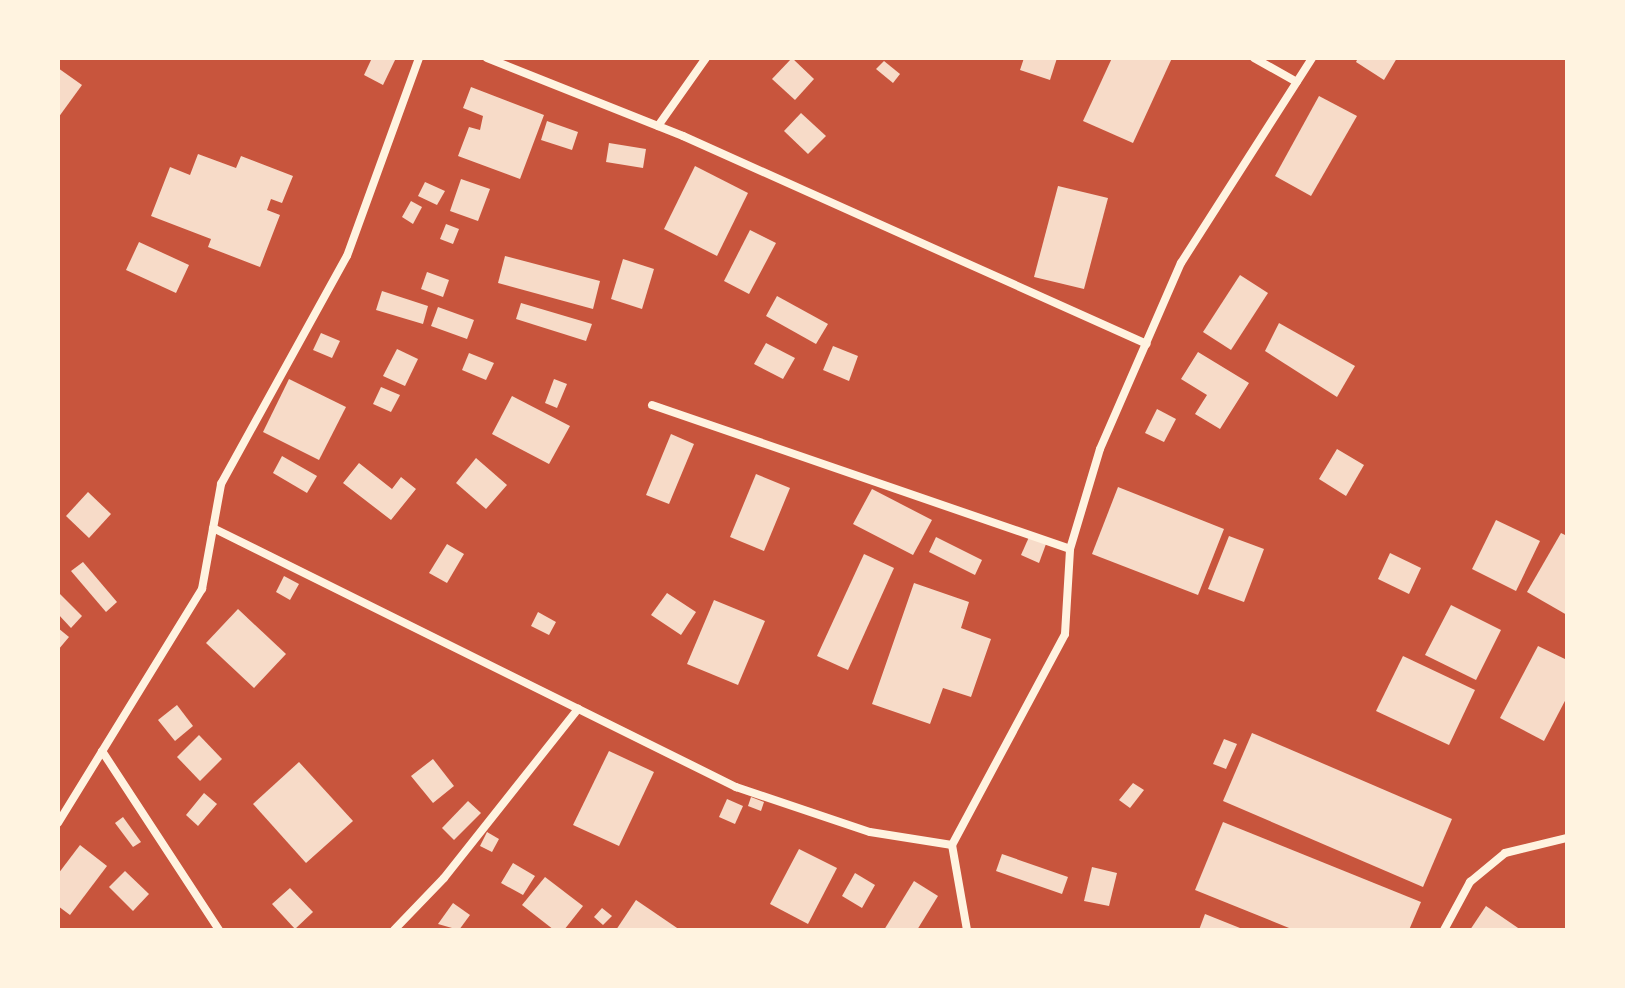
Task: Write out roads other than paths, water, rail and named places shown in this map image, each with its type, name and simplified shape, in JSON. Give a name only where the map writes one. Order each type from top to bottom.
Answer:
[{"type":"street","points":[[58,823],[202,589],[221,484],[347,256],[419,58]]},
{"type":"street","points":[[487,58],[658,126],[1147,344]]},
{"type":"street","points":[[658,126],[706,58]]},
{"type":"street","points":[[1254,58],[1297,82]]},
{"type":"street","points":[[967,930],[952,845],[1065,634],[1070,549],[1100,449],[1181,263],[1312,58]]},
{"type":"street","points":[[652,405],[1070,549]]},
{"type":"street","points":[[213,528],[736,787],[870,832],[952,845]]},
{"type":"street","points":[[394,930],[444,878],[578,709]]},
{"type":"street","points":[[102,751],[219,930]]},
{"type":"street","points":[[1444,930],[1470,882],[1505,853],[1567,838]]}]
